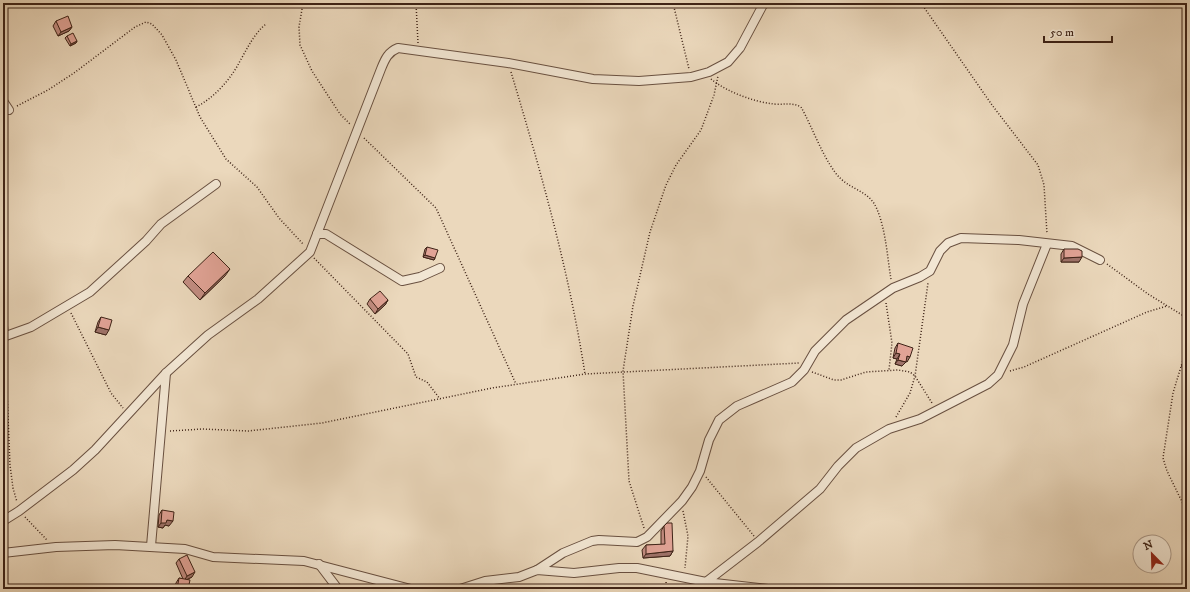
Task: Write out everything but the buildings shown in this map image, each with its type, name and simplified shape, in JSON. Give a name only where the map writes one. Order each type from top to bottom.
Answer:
[{"type":"street","points":[[3,521],[19,511],[73,470],[95,450],[166,373],[208,335],[258,299],[310,252],[388,54],[398,48],[508,63],[593,79],[639,81],[691,77],[703,74],[728,62],[740,48],[764,3]]},
{"type":"street","points":[[3,101],[9,110]]},
{"type":"street","points":[[3,326],[4,337],[31,327],[67,307],[100,283],[161,224],[216,184]]},
{"type":"street","points":[[317,234],[326,234],[346,248],[402,281],[420,277],[440,268]]},
{"type":"street","points":[[460,589],[485,581],[519,577],[537,570],[563,554],[592,541],[637,542],[647,537],[682,501],[692,487],[700,471],[709,440],[719,420],[737,406],[792,382],[804,370],[815,351],[841,325],[892,288],[920,277],[930,271],[940,251],[948,243],[961,238],[1019,240],[1072,246],[1100,260]]},
{"type":"street","points":[[706,582],[758,542],[820,489],[838,466],[856,448],[889,430],[920,419],[988,384],[998,375],[1013,345],[1023,304],[1047,244]]},
{"type":"street","points":[[151,546],[166,373]]},
{"type":"street","points":[[3,553],[56,547],[151,546],[185,549],[213,557],[304,561],[411,589]]},
{"type":"street","points":[[319,564],[338,589]]},
{"type":"street","points":[[537,570],[574,573],[619,568],[638,568],[706,582],[768,589]]},
{"type":"street","points":[[791,589],[828,589]]},
{"type":"path","points":[[303,3],[299,27],[300,45],[312,71],[340,114],[436,208],[516,384]]},
{"type":"path","points":[[416,3],[419,51]]},
{"type":"path","points":[[673,3],[691,77]]},
{"type":"path","points":[[921,3],[992,105],[1038,165],[1044,185],[1047,212],[1047,244]]},
{"type":"path","points":[[9,110],[48,90],[74,73],[134,27],[146,22],[152,24],[162,35],[176,60],[196,107],[226,159],[257,187],[280,218],[316,261],[363,306],[408,354],[416,377],[428,382],[440,399]]},
{"type":"path","points":[[196,107],[207,102],[220,88],[240,62],[252,39],[266,24]]},
{"type":"path","points":[[508,63],[542,178],[570,290],[585,374]]},
{"type":"path","points":[[647,537],[629,481],[624,371],[633,306],[650,232],[666,185],[676,165],[703,125],[714,95],[719,67]]},
{"type":"path","points":[[703,74],[716,84],[759,101],[774,104],[796,104],[801,107],[829,162],[840,179],[869,197],[876,207],[881,223],[892,288]]},
{"type":"path","points":[[1100,260],[1187,318]]},
{"type":"path","points":[[889,430],[910,393],[915,376],[930,271]]},
{"type":"path","points":[[885,293],[892,343],[889,370]]},
{"type":"path","points":[[998,375],[1024,367],[1147,312],[1167,306]]},
{"type":"path","points":[[67,307],[111,393],[129,413]]},
{"type":"path","points":[[4,337],[10,465],[13,488],[19,511],[56,547]]},
{"type":"path","points":[[1187,347],[1180,366],[1163,445],[1162,458],[1166,470],[1187,510]]},
{"type":"path","points":[[162,431],[180,432],[202,429],[248,432],[322,423],[516,384],[585,374],[809,362]]},
{"type":"path","points":[[1180,366],[1187,366]]},
{"type":"path","points":[[804,370],[834,380],[841,380],[866,372],[889,370],[910,372],[915,376],[937,410]]},
{"type":"path","points":[[700,471],[758,542]]},
{"type":"path","points":[[682,501],[688,536],[684,578]]}]
